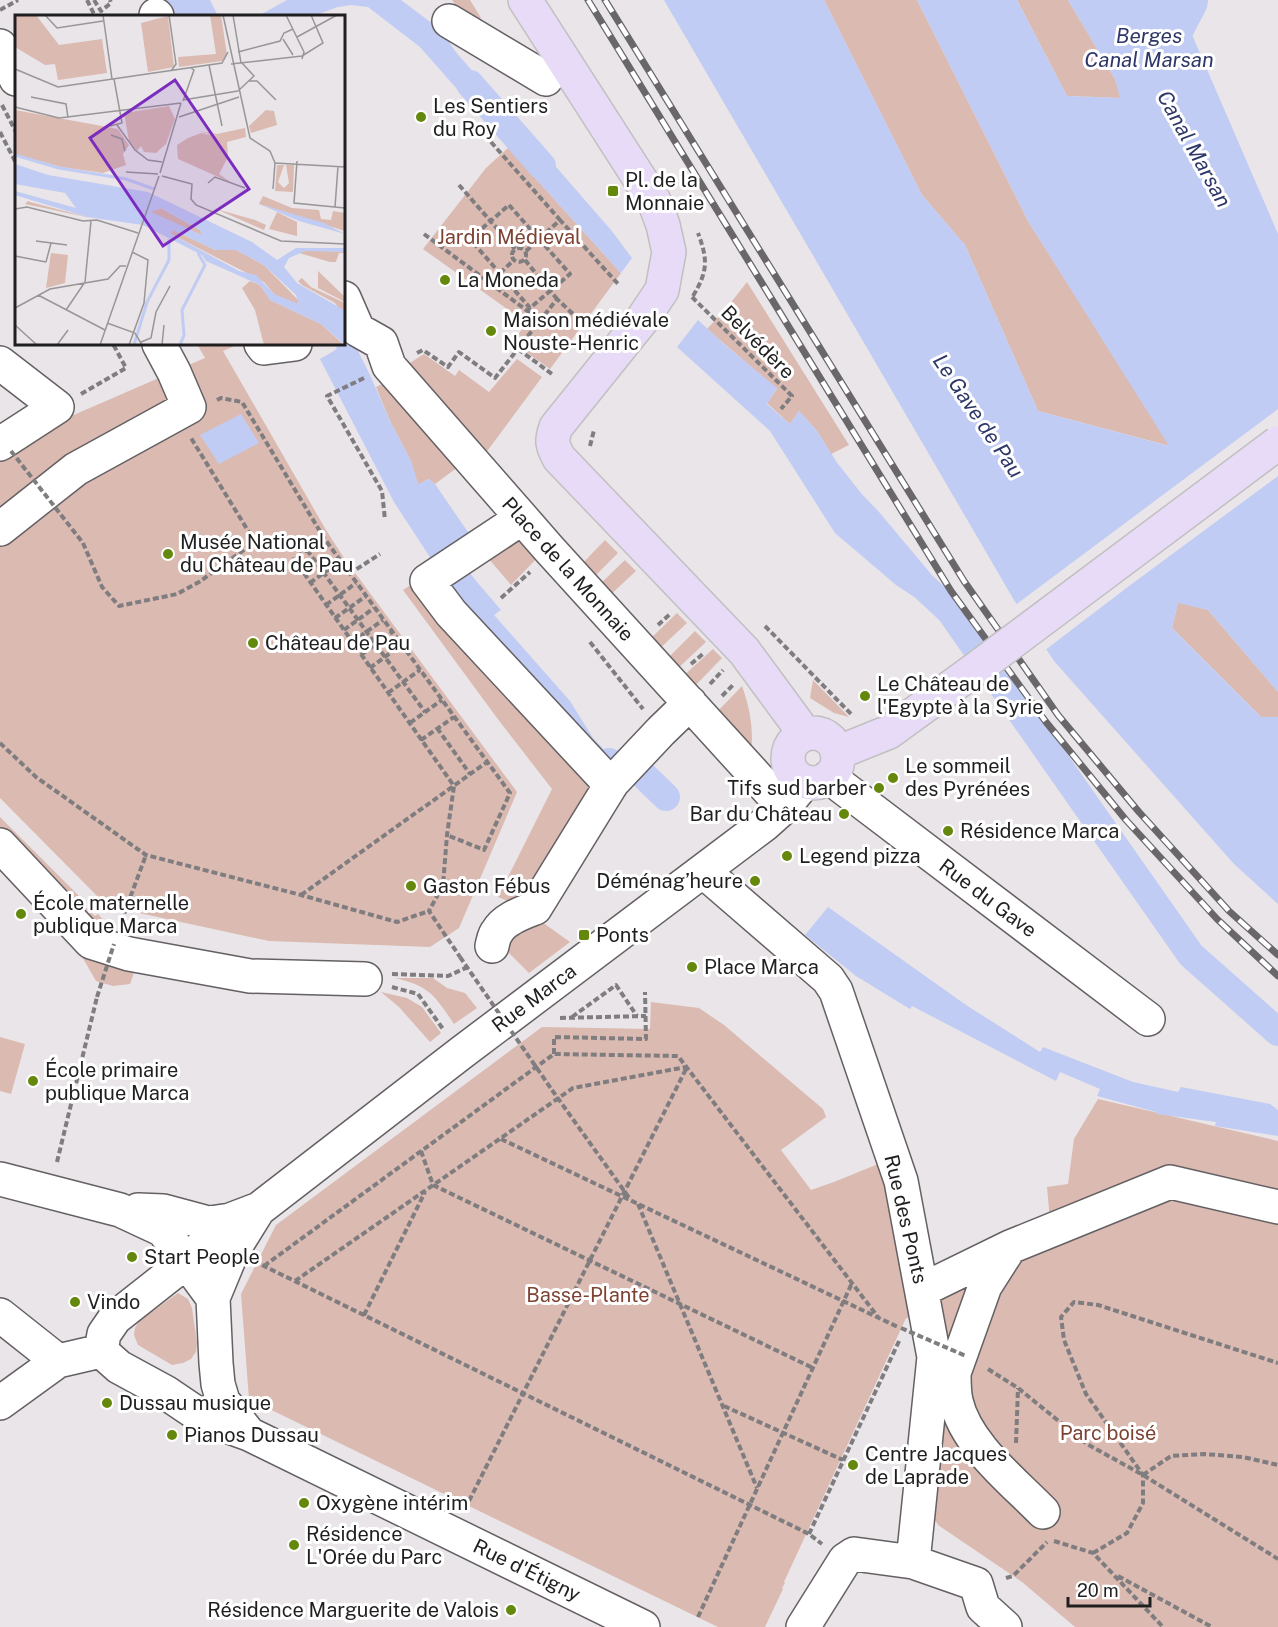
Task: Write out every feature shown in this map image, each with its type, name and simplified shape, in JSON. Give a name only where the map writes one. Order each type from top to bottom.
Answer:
[{"type":"main road","points":[[525,0],[654,201],[663,225],[669,252],[662,290],[618,352],[556,427],[552,437],[552,446],[559,458],[744,651],[797,723],[802,735]]},
{"type":"main road","points":[[824,771],[834,746],[824,736],[802,735],[791,745],[787,760],[793,774],[824,771],[889,732],[1278,443]]},
{"type":"street","points":[[449,21],[546,79]]},
{"type":"street","name":"Place de la Monnaie","points":[[345,300],[365,346],[784,807]]},
{"type":"street","points":[[0,530],[76,469],[189,407],[160,345]]},
{"type":"street","points":[[262,345],[264,348],[288,345]]},
{"type":"street","points":[[0,363],[57,407],[6,448]]},
{"type":"street","points":[[522,518],[427,581],[451,613],[618,776]]},
{"type":"street","points":[[492,946],[496,932],[505,923],[516,915],[535,908],[618,776],[690,703]]},
{"type":"street","name":"Rue Marca","points":[[186,1262],[244,1214],[765,824],[824,771]]},
{"type":"street","name":"Rue du Gave","points":[[824,771],[1148,1019]]},
{"type":"street","points":[[0,845],[91,942],[129,954],[250,976],[365,979]]},
{"type":"street","name":"Rue des Ponts","points":[[703,871],[828,979],[836,991],[901,1180],[934,1357],[913,1562]]},
{"type":"street","points":[[0,1179],[120,1210],[162,1230],[213,1298],[216,1363],[206,1375],[184,1388],[165,1392],[118,1367],[101,1351]]},
{"type":"street","points":[[921,1290],[1010,1247],[1170,1182],[1278,1207]]},
{"type":"street","points":[[120,1210],[163,1211],[211,1223],[244,1214]]},
{"type":"street","name":"Rue Marca","points":[[213,1298],[244,1214]]},
{"type":"street","points":[[1010,1247],[985,1286],[954,1373],[954,1386],[962,1420],[973,1438],[991,1460],[1043,1512]]},
{"type":"street","points":[[101,1351],[104,1334],[115,1318],[186,1262]]},
{"type":"street","points":[[0,1315],[58,1361]]},
{"type":"street","points":[[0,1403],[58,1361],[101,1351]]},
{"type":"street","name":"Rue d'Étigny","points":[[216,1363],[218,1384],[223,1401],[249,1434]]},
{"type":"street","name":"Rue d'Étigny","points":[[165,1392],[202,1417],[249,1434],[643,1627]]},
{"type":"street","points":[[802,1627],[845,1560],[854,1554],[913,1562],[988,1606]]},
{"type":"path","points":[[0,10],[18,0]]},
{"type":"path","points":[[87,0],[94,15]]},
{"type":"path","points":[[94,0],[101,11],[111,3],[110,0]]},
{"type":"path","points":[[0,101],[15,130]]},
{"type":"path","points":[[0,132],[15,161]]},
{"type":"path","points":[[491,142],[619,285]]},
{"type":"path","points":[[459,185],[515,249],[526,251]]},
{"type":"path","points":[[509,205],[538,238],[570,274],[530,308],[470,239],[509,205]]},
{"type":"path","points":[[525,260],[526,251],[560,220]]},
{"type":"path","points":[[688,302],[702,280],[706,263],[695,227]]},
{"type":"path","points":[[424,234],[541,321]]},
{"type":"path","points":[[514,260],[512,256],[515,249]]},
{"type":"path","points":[[500,273],[514,260]]},
{"type":"path","points":[[514,260],[521,262],[525,260]]},
{"type":"path","points":[[525,260],[557,299],[588,328]]},
{"type":"path","name":"Belvédère","points":[[692,297],[792,396],[781,409]]},
{"type":"path","points":[[384,520],[382,491],[327,396],[365,346],[423,350],[448,367],[459,351],[495,378],[557,299]]},
{"type":"path","points":[[57,407],[126,368],[114,345]]},
{"type":"path","points":[[518,350],[552,374]]},
{"type":"path","points":[[243,404],[324,538],[510,793],[484,850],[447,835]]},
{"type":"path","points":[[6,448],[82,543],[102,587],[119,606],[177,594],[199,582],[255,542],[181,422],[189,407]]},
{"type":"path","points":[[591,453],[590,444],[593,431],[599,422]]},
{"type":"path","points":[[0,743],[36,777],[146,855],[397,922],[429,911],[443,885],[454,786],[294,559],[324,538]]},
{"type":"path","points":[[307,550],[425,712]]},
{"type":"path","points":[[501,598],[550,550]]},
{"type":"path","points":[[349,574],[380,554]]},
{"type":"path","points":[[310,583],[340,561]]},
{"type":"path","points":[[326,605],[356,583]]},
{"type":"path","points":[[335,618],[366,596]]},
{"type":"path","points":[[344,630],[374,608]]},
{"type":"path","points":[[352,642],[383,620]]},
{"type":"path","points":[[760,620],[854,717]]},
{"type":"path","points":[[361,654],[392,632]]},
{"type":"path","points":[[587,639],[661,731]]},
{"type":"path","points":[[370,668],[402,645]]},
{"type":"path","points":[[388,693],[420,670]]},
{"type":"path","points":[[410,723],[442,700]]},
{"type":"path","points":[[421,740],[454,717]]},
{"type":"path","points":[[437,728],[470,774]]},
{"type":"path","points":[[301,895],[487,762]]},
{"type":"path","points":[[120,923],[146,855]]},
{"type":"path","points":[[429,911],[623,1193],[631,1200],[901,1328],[966,1356]]},
{"type":"path","points":[[50,1192],[97,997],[114,944]]},
{"type":"path","points":[[365,979],[380,974],[448,976],[483,961],[489,955],[492,946]]},
{"type":"path","points":[[365,979],[418,994],[444,1030]]},
{"type":"path","points":[[572,1017],[616,985],[638,1016]]},
{"type":"path","points":[[554,1054],[554,1037],[646,1039],[645,992]]},
{"type":"path","points":[[555,1018],[646,1016]]},
{"type":"path","points":[[264,1266],[554,1054],[678,1056],[878,1317]]},
{"type":"path","points":[[295,1281],[573,1088],[687,1067]]},
{"type":"path","points":[[452,1534],[687,1067]]},
{"type":"path","points":[[501,1138],[623,1193]]},
{"type":"path","points":[[421,1151],[433,1185],[813,1368]]},
{"type":"path","points":[[364,1315],[426,1190]]},
{"type":"path","points":[[638,1204],[757,1488]]},
{"type":"path","points":[[257,1262],[809,1534],[845,1560]]},
{"type":"path","points":[[698,1617],[852,1283]]},
{"type":"path","points":[[1093,1553],[1127,1533],[1143,1503],[1143,1475],[1086,1394],[1064,1340],[1061,1317],[1074,1302],[1098,1305],[1278,1364]]},
{"type":"path","points":[[809,1534],[895,1348]]},
{"type":"path","points":[[984,1367],[1018,1388],[1087,1444],[1143,1475],[1278,1559]]},
{"type":"path","points":[[1014,1483],[1018,1388]]},
{"type":"path","points":[[723,1405],[843,1460]]},
{"type":"path","points":[[1143,1475],[1171,1456],[1204,1454],[1244,1457],[1278,1465]]},
{"type":"path","points":[[988,1606],[1049,1539],[1093,1553],[1163,1627]]},
{"type":"path","points":[[1113,1574],[1212,1627]]},
{"type":"green space","points":[[452,0],[470,0],[481,18],[470,25]]},
{"type":"green space","points":[[824,0],[917,0],[1028,221],[1170,446],[1038,411],[965,245],[922,195]]},
{"type":"green space","points":[[1017,0],[1068,0],[1115,79],[1121,98],[1067,96]]},
{"type":"green space","name":"Jardin Médieval","points":[[508,148],[621,273],[550,369],[512,342],[527,323],[423,249],[486,168]]},
{"type":"green space","points":[[747,282],[849,445],[831,454],[817,431],[799,411],[790,424],[767,403],[777,389],[707,329]]},
{"type":"green space","points":[[198,345],[237,345],[223,351],[326,530],[344,558],[517,792],[459,928],[430,947],[269,941],[107,906],[0,798],[0,460],[39,430],[205,358]]},
{"type":"green space","points":[[424,354],[455,376],[459,370],[489,392],[517,359],[542,377],[488,450],[477,456],[402,368]]},
{"type":"green space","points":[[384,383],[462,464],[435,484],[429,479],[418,485],[411,461],[390,421],[376,387]]},
{"type":"green space","points":[[516,527],[540,555],[511,585],[482,551]]},
{"type":"green space","points":[[605,540],[618,553],[592,579],[580,566]]},
{"type":"green space","points":[[625,560],[636,571],[608,597],[598,586]]},
{"type":"green space","points":[[417,581],[599,787],[518,905],[498,897],[552,789],[403,590]]},
{"type":"green space","points":[[1178,602],[1208,610],[1278,692],[1278,717],[1261,717],[1172,628]]},
{"type":"green space","points":[[677,613],[687,623],[657,651],[648,641]]},
{"type":"green space","points":[[695,631],[706,642],[675,671],[666,660]]},
{"type":"green space","points":[[713,649],[722,658],[692,689],[681,678]]},
{"type":"green space","points":[[813,680],[849,717],[834,713],[810,698]]},
{"type":"green space","points":[[742,686],[751,720],[751,754],[714,715]]},
{"type":"green space","points":[[0,817],[80,897],[78,900],[95,916],[98,914],[107,924],[111,925],[106,941],[0,834]]},
{"type":"green space","points":[[0,867],[135,970],[130,984],[113,986],[96,981],[84,960]]},
{"type":"green space","points":[[535,917],[570,942],[529,973],[502,946]]},
{"type":"green space","points":[[395,978],[433,978],[447,988],[465,993],[477,1008],[454,1024],[430,993],[407,981]]},
{"type":"green space","points":[[381,992],[407,998],[422,1007],[441,1033],[430,1042],[399,1007]]},
{"type":"green space","name":"Basse-Plante","points":[[651,1002],[699,1008],[724,1025],[823,1109],[826,1117],[781,1150],[811,1190],[883,1162],[919,1317],[906,1318],[765,1627],[718,1627],[249,1399],[241,1294],[276,1225],[542,1027],[650,1029]]},
{"type":"green space","points":[[0,1037],[25,1044],[11,1094],[0,1091]]},
{"type":"green space","name":"Parc boisé","points":[[1098,1099],[1278,1141],[1278,1627],[1075,1627],[1022,1582],[938,1525],[931,1513],[931,1276],[1050,1221],[1047,1187],[1068,1184],[1074,1139]]},
{"type":"green space","points":[[178,1293],[188,1299],[192,1308],[197,1343],[196,1352],[191,1359],[172,1365],[138,1345],[134,1335],[139,1321]]},
{"type":"water","points":[[164,0],[210,0],[218,15],[175,15]]},
{"type":"water","points":[[287,0],[401,0],[441,30],[455,51],[502,105],[486,122],[420,47],[368,7],[351,5],[316,15],[260,15]]},
{"type":"water","points":[[664,0],[824,0],[922,195],[965,245],[1038,411],[1169,446],[1028,221],[917,0],[1017,0],[1067,96],[1120,98],[1115,79],[1068,0],[1177,0],[1278,234],[1278,692],[1208,610],[1178,603],[1172,628],[1261,717],[1278,717],[1278,904],[1234,864],[1054,661],[1014,600]]},
{"type":"water","points":[[523,129],[611,230],[632,258],[621,273],[508,148]]},
{"type":"water","points":[[698,320],[777,388],[767,404],[790,424],[799,411],[817,431],[838,464],[861,493],[956,604],[945,617],[896,585],[835,533],[770,431],[677,347]]},
{"type":"water","points":[[345,325],[411,461],[418,484],[429,479],[435,484],[472,538],[437,568],[394,502],[320,359],[337,349],[335,345],[345,345]]},
{"type":"water","points":[[241,414],[259,443],[219,464],[200,435]]},
{"type":"water","points":[[462,563],[501,610],[494,615],[570,701],[593,738],[619,766],[615,771],[462,612],[441,576]]},
{"type":"water","points":[[828,907],[966,1005],[1040,1052],[1043,1047],[1133,1082],[1178,1092],[1181,1087],[1270,1104],[1278,1110],[1278,1136],[1215,1126],[1216,1122],[1157,1114],[1097,1096],[1100,1089],[1060,1072],[1056,1081],[912,1006],[910,1009],[856,976],[805,935]]},
{"type":"pier","points":[[1278,409],[1278,476],[1044,651],[1014,606]]},
{"type":"waterway","name":"Berges Canal Marsan","points":[[1148,67],[1183,0]]},
{"type":"waterway","points":[[470,84],[542,166]]},
{"type":"waterway","points":[[923,586],[950,611],[1191,955],[1278,1032]]},
{"type":"waterway","points":[[609,762],[617,770],[638,770],[666,797]]},
{"type":"railway","points":[[588,0],[951,591],[1046,722],[1126,820],[1217,919],[1278,976]]},
{"type":"railway","points":[[605,0],[964,581],[1058,715],[1139,812],[1229,911],[1278,955]]},
{"type":"place","name":"Les Sentiers du Roy","points":[[421,117]]},
{"type":"place","name":"Pl. de la Monnaie","points":[[613,191]]},
{"type":"place","name":"La Moneda","points":[[445,280]]},
{"type":"place","name":"Maison médiévale Nouste-Henric","points":[[491,331]]},
{"type":"place","name":"Musée National du Château de Pau","points":[[168,554]]},
{"type":"place","name":"Château de Pau","points":[[253,643]]},
{"type":"place","name":"Le Château de l'Egypte à la Syrie","points":[[865,696]]},
{"type":"place","name":"Le sommeil des Pyrénées","points":[[893,778]]},
{"type":"place","name":"Tifs sud barber","points":[[879,788]]},
{"type":"place","name":"Bar du Château","points":[[844,814]]},
{"type":"place","name":"Résidence Marca","points":[[948,831]]},
{"type":"place","name":"Legend pizza","points":[[787,856]]},
{"type":"place","name":"Déménag’heure","points":[[755,881]]},
{"type":"place","name":"Gaston Fébus","points":[[411,886]]},
{"type":"place","name":"École maternelle publique Marca","points":[[21,914]]},
{"type":"place","name":"Ponts","points":[[584,935]]},
{"type":"place","name":"Place Marca","points":[[692,967]]},
{"type":"place","name":"École primaire publique Marca","points":[[33,1081]]},
{"type":"place","name":"Start People","points":[[132,1257]]},
{"type":"place","name":"Vindo","points":[[75,1302]]},
{"type":"place","name":"Dussau musique","points":[[107,1403]]},
{"type":"place","name":"Pianos Dussau","points":[[172,1435]]},
{"type":"place","name":"Centre Jacques de Laprade","points":[[853,1465]]},
{"type":"place","name":"Oxygène intérim","points":[[304,1503]]},
{"type":"place","name":"Résidence L'Orée du Parc","points":[[294,1545]]},
{"type":"place","name":"Résidence Marguerite de Valois","points":[[511,1610]]},
{"type":"water label","name":"Canal Marsan","points":[[1194,149]]},
{"type":"water label","name":"Le Gave de Pau","points":[[978,416]]}]
